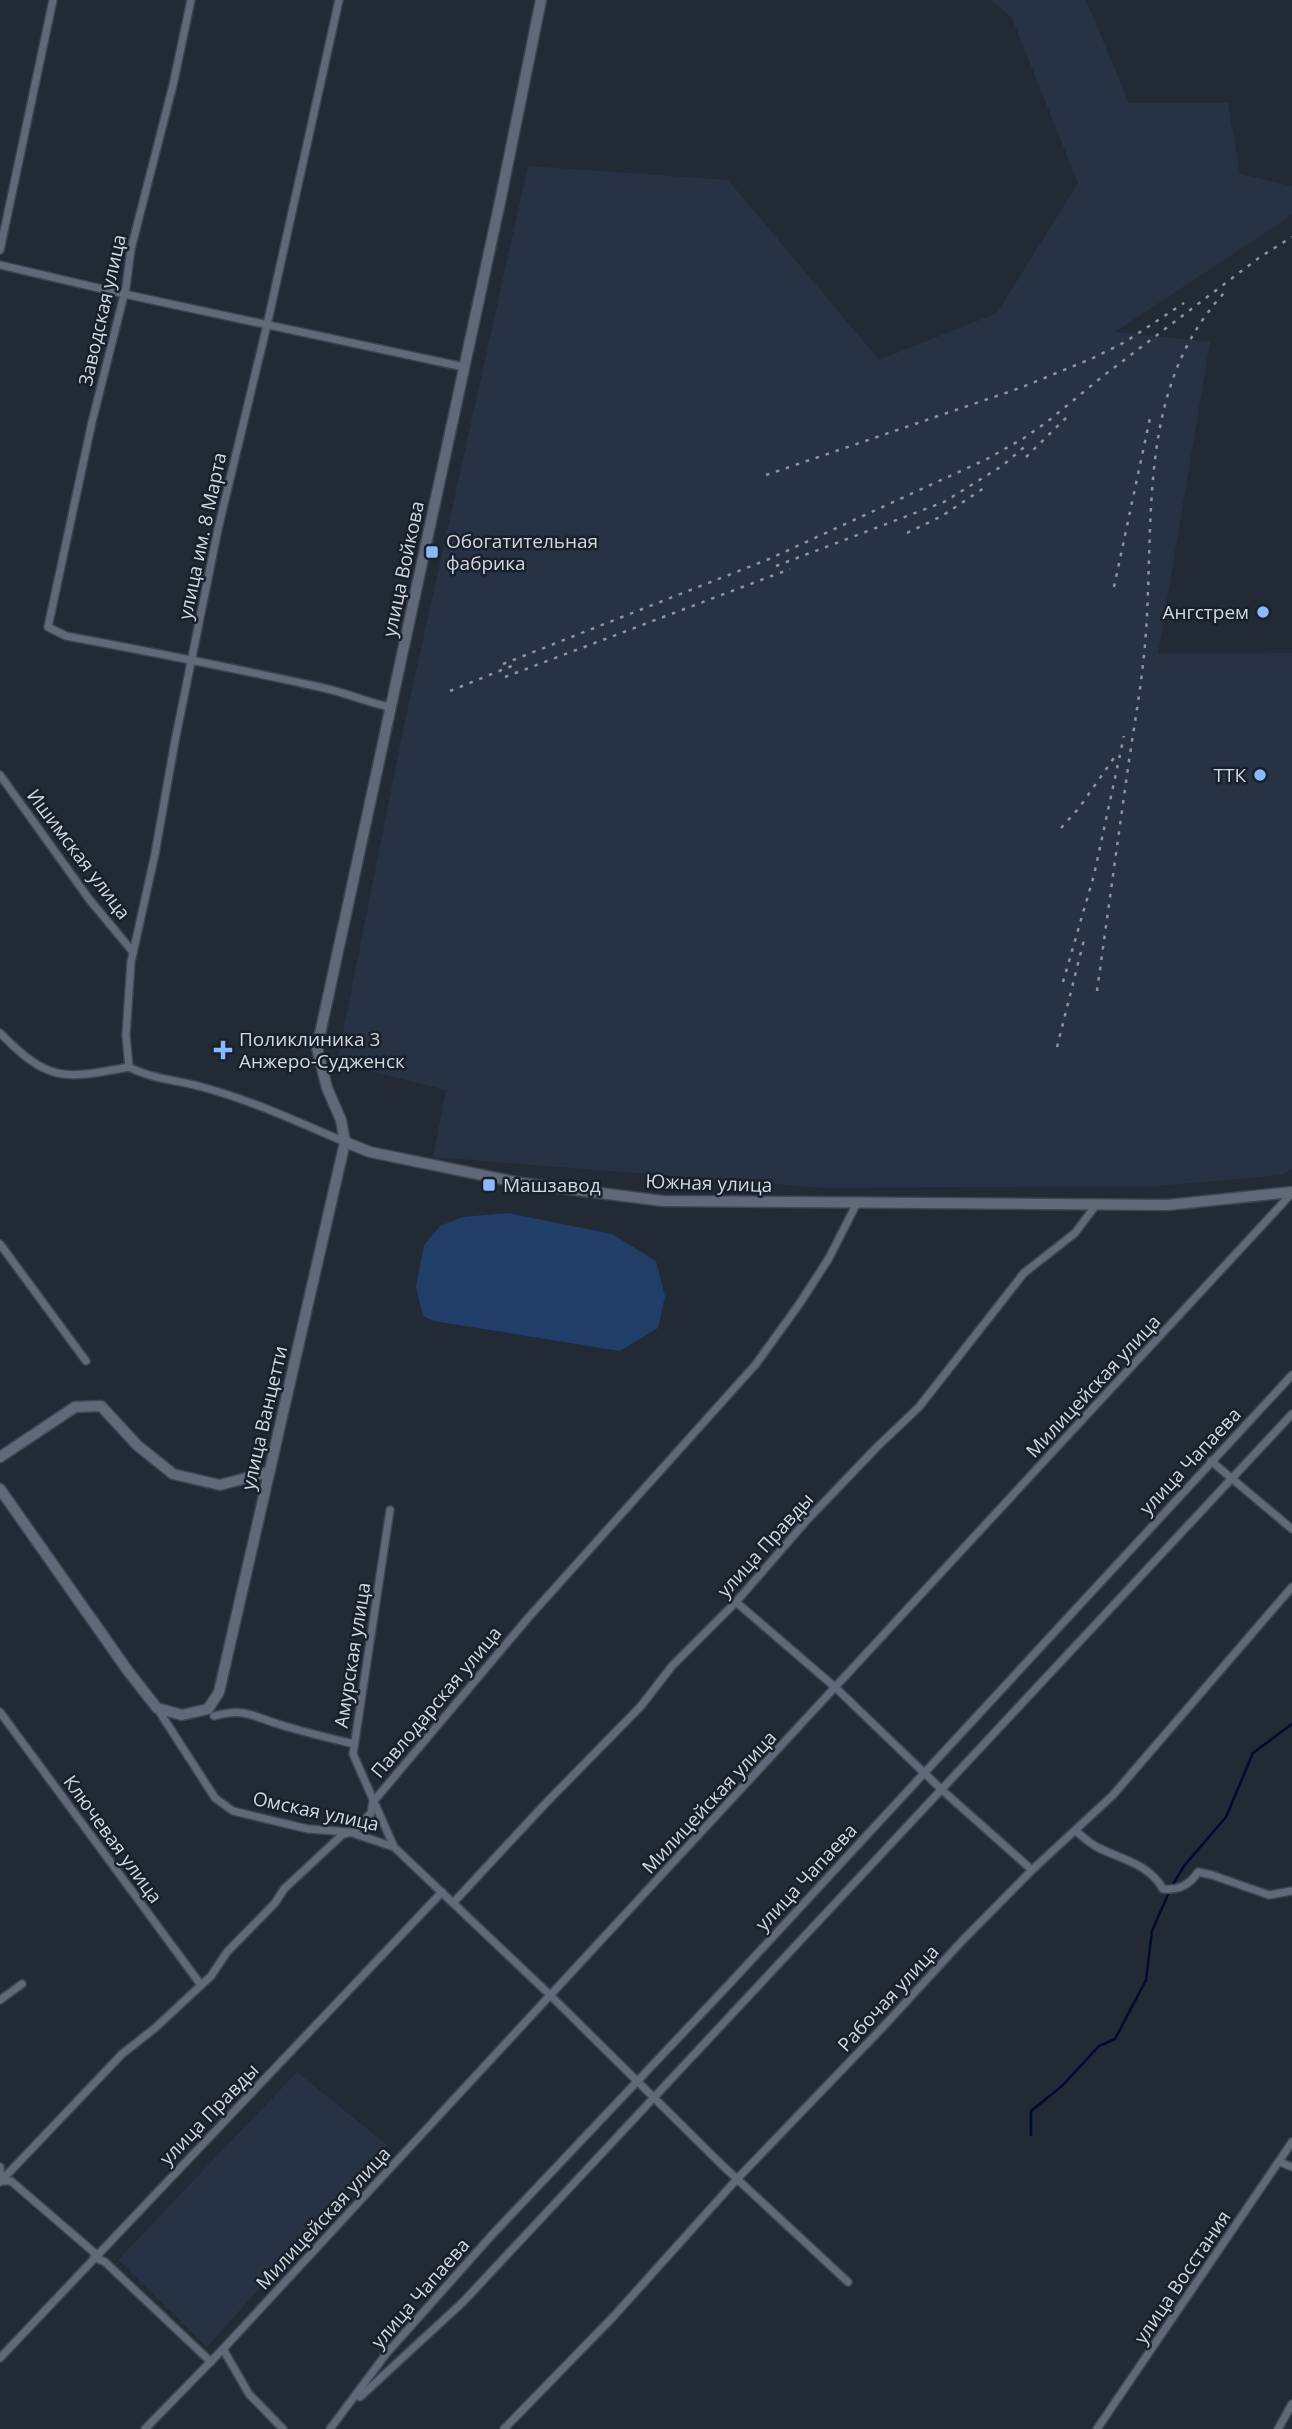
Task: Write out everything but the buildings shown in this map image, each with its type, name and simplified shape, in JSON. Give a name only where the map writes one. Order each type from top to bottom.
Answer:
[{"type":"street","points":[[0,250],[53,0]]},
{"type":"street","name":"Заводская улица","points":[[191,0],[173,85],[131,249],[124,294],[92,422],[48,627],[66,636],[191,661]]},
{"type":"street","name":"улица им. 8 Марта","points":[[129,1067],[125,1035],[133,952],[155,854],[218,529],[267,325],[339,0]]},
{"type":"street","name":"улица Войкова","points":[[345,1142],[341,1120],[327,1088],[317,1048],[541,0]]},
{"type":"street","points":[[0,265],[464,367]]},
{"type":"street","points":[[191,661],[212,663],[338,691],[367,702],[391,707]]},
{"type":"street","name":"Ишимская улица","points":[[0,775],[89,900],[133,952]]},
{"type":"street","points":[[0,1033],[19,1052],[50,1073],[78,1076],[129,1067]]},
{"type":"street","name":"Южная улица","points":[[129,1067],[143,1074],[203,1087],[245,1101],[370,1152],[522,1183],[663,1202],[1168,1205],[1292,1193]]},
{"type":"street","name":"улица Ванцетти","points":[[157,1708],[182,1715],[208,1709],[219,1692],[345,1142]]},
{"type":"street","name":"Милицейская улица","points":[[145,2429],[211,2362],[551,1996],[1292,1193]]},
{"type":"street","name":"Павлодарская улица","points":[[0,2182],[122,2054],[155,2028],[211,1976],[227,1952],[275,1903],[284,1889],[342,1835],[354,1830],[371,1813],[373,1802],[528,1618],[756,1364],[829,1258],[857,1203]]},
{"type":"street","name":"улица Правды","points":[[453,1903],[544,1805],[642,1706],[672,1666],[736,1602],[834,1492],[919,1408],[1024,1273],[1075,1233],[1096,1205]]},
{"type":"street","points":[[0,1244],[86,1361]]},
{"type":"street","name":"улица Чапаева","points":[[330,2429],[386,2354],[482,2246],[1292,1375]]},
{"type":"street","points":[[0,1457],[75,1407],[101,1406],[137,1446],[173,1474],[220,1485],[269,1472]]},
{"type":"street","name":"улица Чапаева","points":[[349,2407],[463,2302],[1292,1414]]},
{"type":"street","points":[[1211,1461],[1292,1529]]},
{"type":"street","name":"Омская улица","points":[[0,1489],[157,1708],[215,1798],[233,1811],[308,1829],[349,1832],[394,1847]]},
{"type":"street","name":"Амурская улица","points":[[390,1510],[353,1754],[394,1847]]},
{"type":"street","name":"Рабочая улица","points":[[504,2429],[614,2316],[737,2179],[961,1942],[1112,1795],[1292,1587]]},
{"type":"street","points":[[736,1602],[836,1688],[942,1790],[1032,1870]]},
{"type":"street","name":"Ключевая улица","points":[[0,1712],[201,1986]]},
{"type":"street","points":[[214,1716],[232,1712],[255,1714],[277,1724],[354,1744]]},
{"type":"street","points":[[1076,1831],[1097,1847],[1130,1860],[1156,1877],[1163,1889],[1175,1890],[1192,1882],[1198,1872],[1269,1895],[1291,1891]]},
{"type":"street","points":[[394,1847],[551,1996],[737,2179],[848,2282]]},
{"type":"street","name":"улица Правды","points":[[0,2358],[442,1892]]},
{"type":"street","points":[[0,2000],[22,1984]]},
{"type":"street","name":"улица Восстания","points":[[1097,2429],[1292,2142]]},
{"type":"street","points":[[1280,2162],[1292,2167]]},
{"type":"street","points":[[0,2167],[0,2182],[11,2181],[104,2262],[211,2362]]},
{"type":"street","points":[[223,2349],[249,2394],[283,2429]]},
{"type":"street","points":[[1278,2429],[1292,2404]]},
{"type":"shaded area","points":[[991,0],[1086,0],[1129,103],[1228,103],[1240,174],[1292,186],[1292,215],[1115,332],[1210,342],[1158,654],[1292,653],[1292,1168],[1282,1175],[1157,1186],[827,1188],[433,1157],[446,1090],[337,1063],[405,721],[528,166],[728,180],[879,360],[997,313],[1078,183],[1012,18]]},
{"type":"shaded area","points":[[508,1213],[612,1234],[656,1261],[665,1296],[658,1328],[620,1351],[434,1321],[423,1316],[416,1287],[424,1245],[440,1226],[463,1217]]},
{"type":"shaded area","points":[[297,2072],[387,2145],[207,2347],[118,2260]]},
{"type":"waterway","points":[[1172,1886],[1184,1866],[1226,1817],[1253,1753],[1292,1724]]},
{"type":"waterway","points":[[1031,2135],[1031,2111],[1062,2086],[1099,2046],[1115,2039],[1146,1980],[1152,1931],[1169,1892]]},
{"type":"railway","points":[[503,664],[769,559],[987,459],[1047,422],[1260,257],[1292,237]]},
{"type":"railway","points":[[1097,991],[1143,664],[1150,518],[1161,422],[1174,376],[1194,333],[1224,293]]},
{"type":"railway","points":[[766,475],[1020,388],[1093,358],[1125,342],[1184,303]]},
{"type":"railway","points":[[1026,457],[1071,413]]},
{"type":"railway","points":[[1114,587],[1150,418]]},
{"type":"railway","points":[[776,566],[944,502],[1002,466],[1029,443]]},
{"type":"railway","points":[[907,533],[942,516],[984,488]]},
{"type":"railway","points":[[505,677],[790,569]]},
{"type":"railway","points":[[450,691],[514,665]]},
{"type":"railway","points":[[1063,982],[1094,875],[1124,736]]},
{"type":"railway","points":[[1061,828],[1079,808],[1116,755]]},
{"type":"railway","points":[[1057,1047],[1085,936]]},
{"type":"place","name":"Обогатительная фабрика","points":[[432,552]]},
{"type":"place","name":"Ангстрем","points":[[1263,612]]},
{"type":"place","name":"ТТК","points":[[1260,775]]},
{"type":"place","name":"Поликлиника 3 Анжеро-Судженск","points":[[223,1050]]},
{"type":"place","name":"Машзавод","points":[[489,1185]]}]
